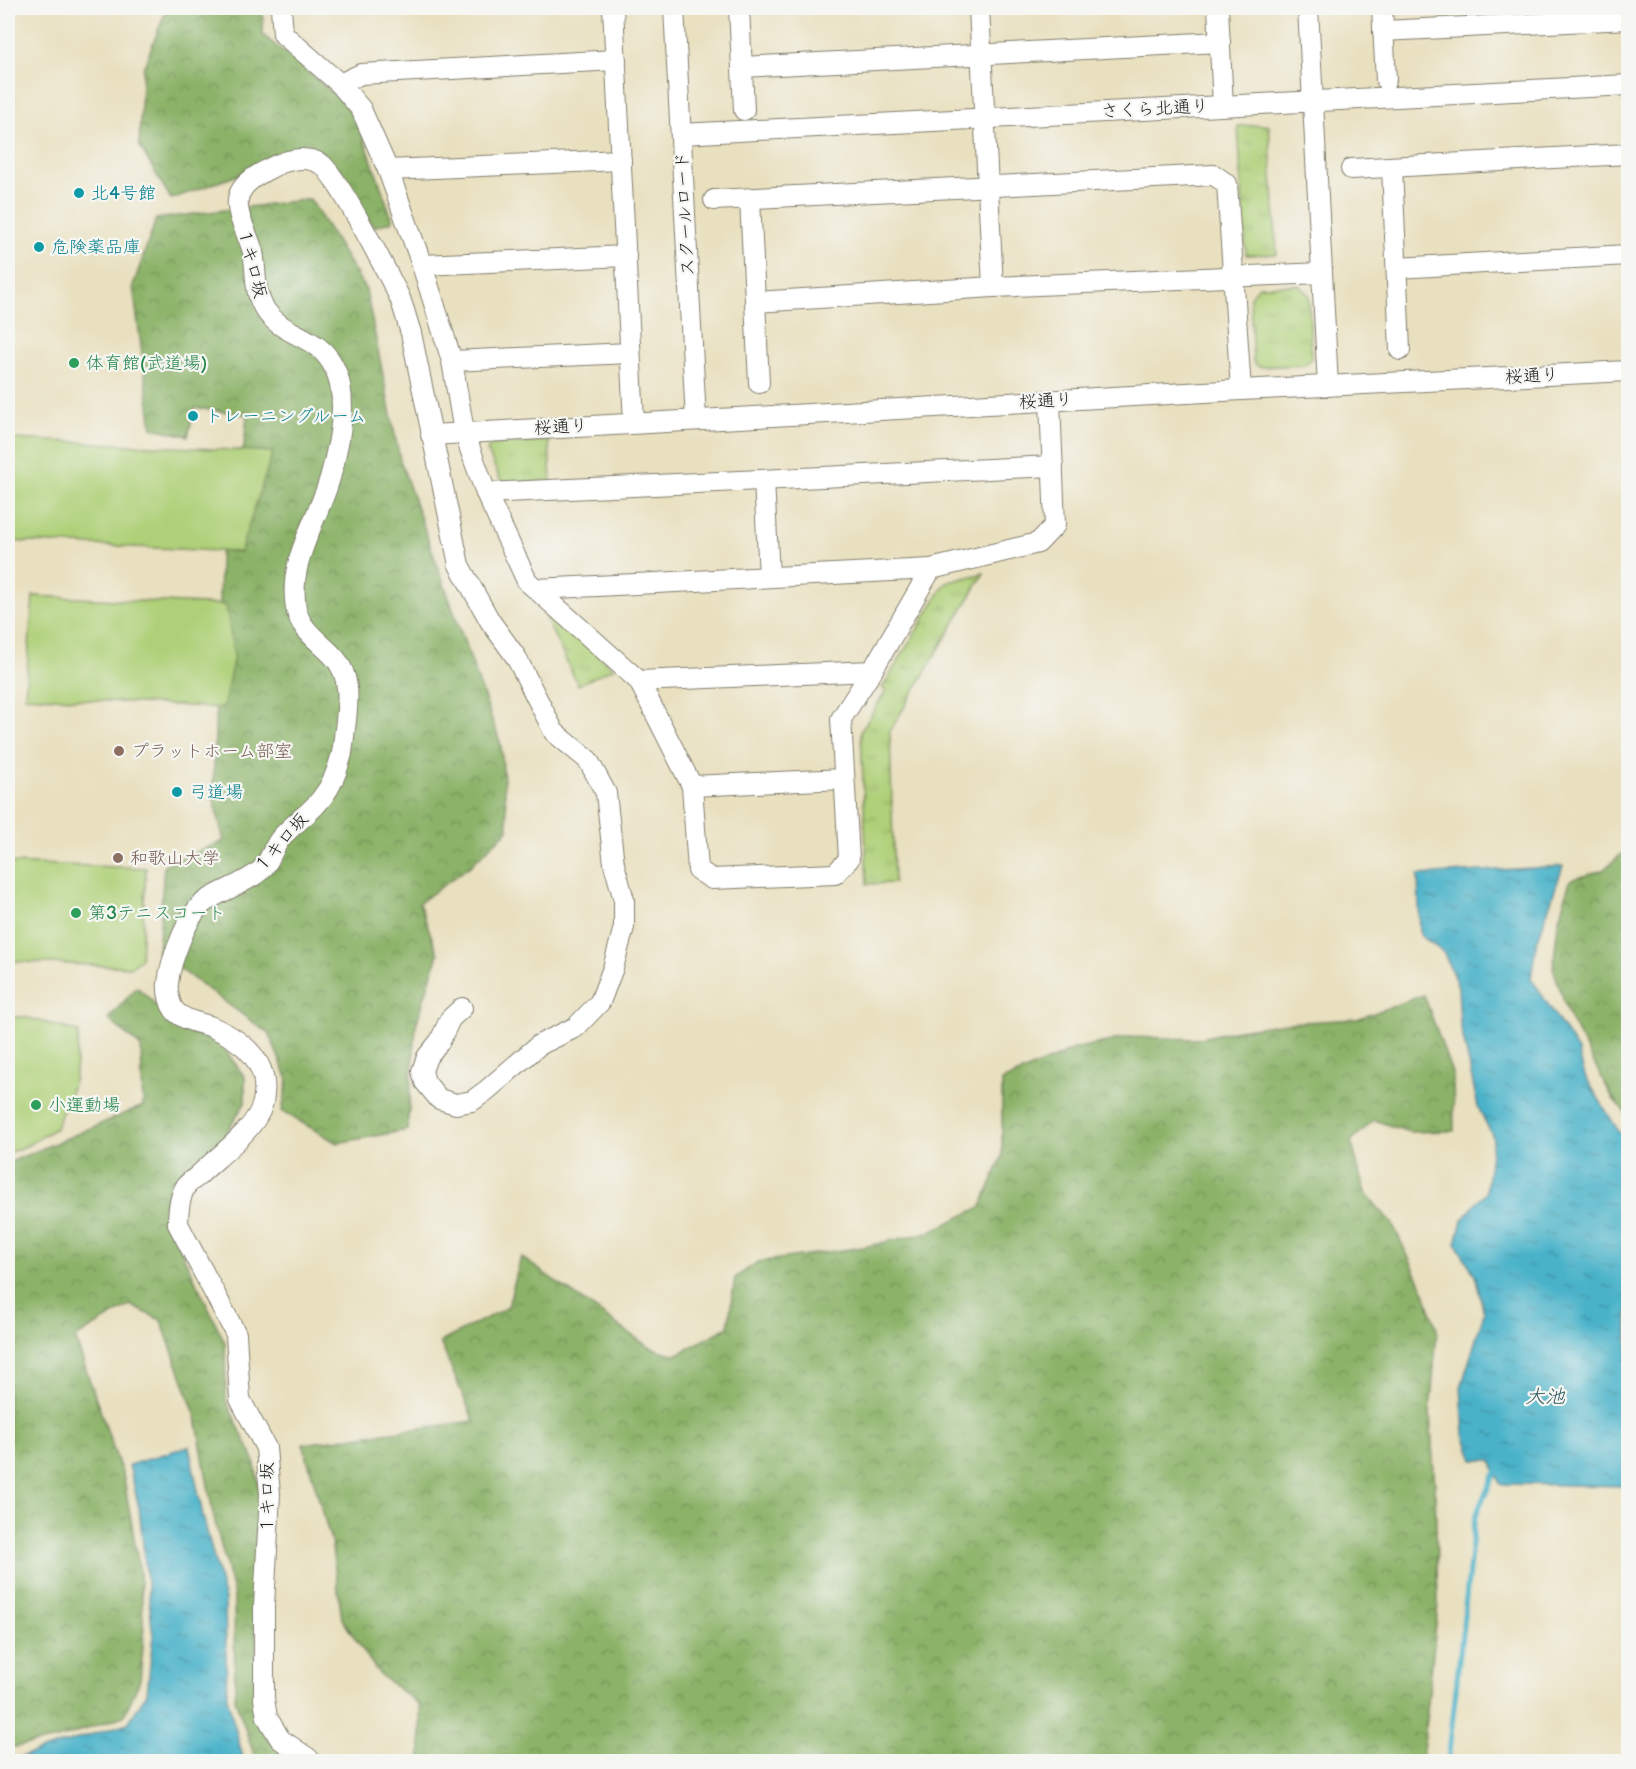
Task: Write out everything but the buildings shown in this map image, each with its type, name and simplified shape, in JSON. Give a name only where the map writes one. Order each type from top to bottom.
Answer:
[{"type":"street","points":[[281,8],[283,34],[340,84],[361,109],[388,170],[452,361],[464,432],[486,493],[527,581],[639,681],[692,786],[698,870],[712,879],[835,874],[849,859],[842,719],[932,568]]},
{"type":"street","points":[[613,8],[634,423]]},
{"type":"street","name":"スクールロード","points":[[674,8],[696,420]]},
{"type":"street","points":[[739,8],[744,110]]},
{"type":"street","points":[[979,8],[993,287]]},
{"type":"street","points":[[1218,8],[1223,106]]},
{"type":"street","points":[[1308,8],[1328,386]]},
{"type":"street","points":[[1382,8],[1386,80]]},
{"type":"street","points":[[1383,31],[1629,19]]},
{"type":"street","points":[[742,67],[1220,42]]},
{"type":"street","points":[[340,84],[360,74],[616,60]]},
{"type":"street","name":"さくら北通り","points":[[681,134],[1629,86]]},
{"type":"street","points":[[1351,169],[1629,154]]},
{"type":"street","name":"１キロ坂","points":[[311,1761],[280,1739],[267,1717],[264,1699],[264,1606],[270,1494],[266,1448],[240,1399],[236,1334],[178,1224],[179,1205],[186,1187],[253,1124],[263,1105],[265,1086],[262,1066],[251,1050],[236,1039],[176,1012],[170,1000],[167,985],[182,935],[194,912],[204,902],[244,882],[265,868],[278,841],[324,795],[341,758],[348,701],[344,675],[337,659],[304,629],[296,611],[294,578],[297,561],[326,493],[337,449],[342,396],[335,370],[322,350],[306,338],[280,326],[264,309],[255,286],[253,252],[237,201],[242,187],[263,172],[290,160],[304,158],[324,165],[340,188],[400,299],[411,333],[459,565],[490,621],[516,657],[554,732],[588,760],[606,793],[614,864],[624,900],[624,927],[613,968],[600,1002],[576,1028],[539,1045],[472,1101],[456,1104],[439,1099],[425,1082],[422,1071],[427,1057],[440,1041],[450,1019],[462,1008]]},
{"type":"street","points":[[388,170],[621,160]]},
{"type":"street","points":[[1392,167],[1400,350]]},
{"type":"street","points":[[714,200],[1214,175],[1227,184],[1241,390]]},
{"type":"street","points":[[750,199],[759,383]]},
{"type":"street","points":[[1397,268],[1629,255]]},
{"type":"street","points":[[422,266],[626,256]]},
{"type":"street","points":[[756,302],[993,287],[1322,273]]},
{"type":"street","points":[[452,361],[630,352]]},
{"type":"street","name":"桜通り","points":[[431,435],[1050,400],[1629,371]]},
{"type":"street","points":[[537,589],[932,568],[1038,543],[1055,525],[1050,400]]},
{"type":"street","points":[[486,493],[1053,466]]},
{"type":"street","points":[[764,480],[769,576]]},
{"type":"street","points":[[639,681],[872,671]]},
{"type":"street","points":[[692,786],[844,779]]},
{"type":"green space","points":[[167,8],[263,8],[263,35],[339,98],[357,119],[393,221],[373,227],[331,163],[313,148],[171,199],[139,145],[143,69]]},
{"type":"green space","points":[[1269,125],[1277,254],[1246,255],[1238,126]]},
{"type":"green space","points":[[310,199],[366,290],[400,460],[501,745],[508,830],[470,866],[419,903],[438,954],[416,1025],[407,1130],[337,1143],[282,1111],[288,1080],[269,1034],[158,953],[164,865],[224,841],[213,797],[222,504],[244,447],[247,415],[195,408],[188,436],[152,428],[133,286],[156,219]]},
{"type":"green space","points":[[1299,285],[1309,295],[1311,359],[1305,365],[1259,367],[1253,362],[1250,297],[1259,286]]},
{"type":"green space","points":[[8,439],[273,452],[240,552],[8,541]]},
{"type":"green space","points":[[549,441],[551,481],[506,483],[500,479],[487,450],[493,444]]},
{"type":"green space","points":[[984,573],[890,731],[894,883],[867,884],[861,731],[886,691],[882,688],[944,585]]},
{"type":"green space","points":[[33,596],[226,605],[234,656],[223,708],[25,696]]},
{"type":"green space","points":[[551,613],[613,668],[578,685],[546,619]]},
{"type":"green space","points":[[1628,848],[1628,1115],[1614,1100],[1570,1019],[1553,968],[1558,923],[1570,880],[1603,870]]},
{"type":"green space","name":"第3テニスコート","points":[[8,863],[146,868],[141,958],[131,967],[8,961]]},
{"type":"green space","points":[[137,987],[181,1028],[222,1046],[245,1077],[245,1103],[225,1135],[183,1171],[164,1202],[171,1229],[225,1343],[226,1400],[254,1460],[260,1491],[255,1565],[257,1708],[268,1740],[282,1752],[275,1761],[256,1760],[235,1699],[234,1596],[213,1514],[196,1417],[161,1320],[130,1305],[75,1338],[124,1479],[140,1573],[144,1634],[140,1680],[124,1716],[57,1739],[8,1748],[8,1163],[143,1106],[141,1047],[108,1019]]},
{"type":"green space","points":[[1424,995],[1453,1076],[1454,1131],[1409,1132],[1374,1120],[1351,1141],[1365,1193],[1392,1223],[1424,1290],[1437,1330],[1430,1413],[1435,1487],[1438,1604],[1422,1761],[421,1761],[420,1705],[379,1674],[342,1619],[331,1541],[303,1444],[474,1421],[440,1342],[508,1307],[521,1257],[649,1347],[676,1355],[728,1327],[735,1278],[758,1262],[864,1247],[929,1232],[981,1207],[1002,1157],[1002,1081],[1074,1049],[1129,1037],[1196,1039],[1286,1023],[1357,1019]]},
{"type":"green space","name":"小運動場","points":[[8,1017],[25,1017],[79,1032],[74,1082],[56,1128],[26,1146],[8,1153]]},
{"type":"water","name":"大池","points":[[1563,866],[1536,945],[1531,978],[1578,1051],[1585,1076],[1597,1096],[1619,1132],[1628,1139],[1628,1486],[1500,1484],[1491,1460],[1473,1460],[1464,1434],[1461,1387],[1484,1313],[1475,1275],[1456,1244],[1462,1220],[1486,1192],[1493,1137],[1478,1107],[1460,1023],[1458,987],[1444,953],[1420,935],[1418,875]]},
{"type":"water","points":[[189,1446],[203,1516],[225,1600],[227,1697],[244,1761],[8,1761],[128,1723],[147,1693],[153,1636],[139,1508],[129,1465]]},
{"type":"waterway","points":[[1448,1762],[1475,1516],[1498,1467]]},
{"type":"place","name":"北4号館","points":[[79,193]]},
{"type":"place","name":"危険薬品庫","points":[[39,247]]},
{"type":"place","name":"体育館(武道場)","points":[[74,363]]},
{"type":"place","name":"トレーニングルーム","points":[[193,416]]},
{"type":"place","name":"プラットホーム部室","points":[[119,751]]},
{"type":"place","name":"弓道場","points":[[177,792]]},
{"type":"place","name":"和歌山大学","points":[[118,858]]},
{"type":"place","name":"第3テニスコート","points":[[76,913]]},
{"type":"place","name":"小運動場","points":[[36,1105]]}]
